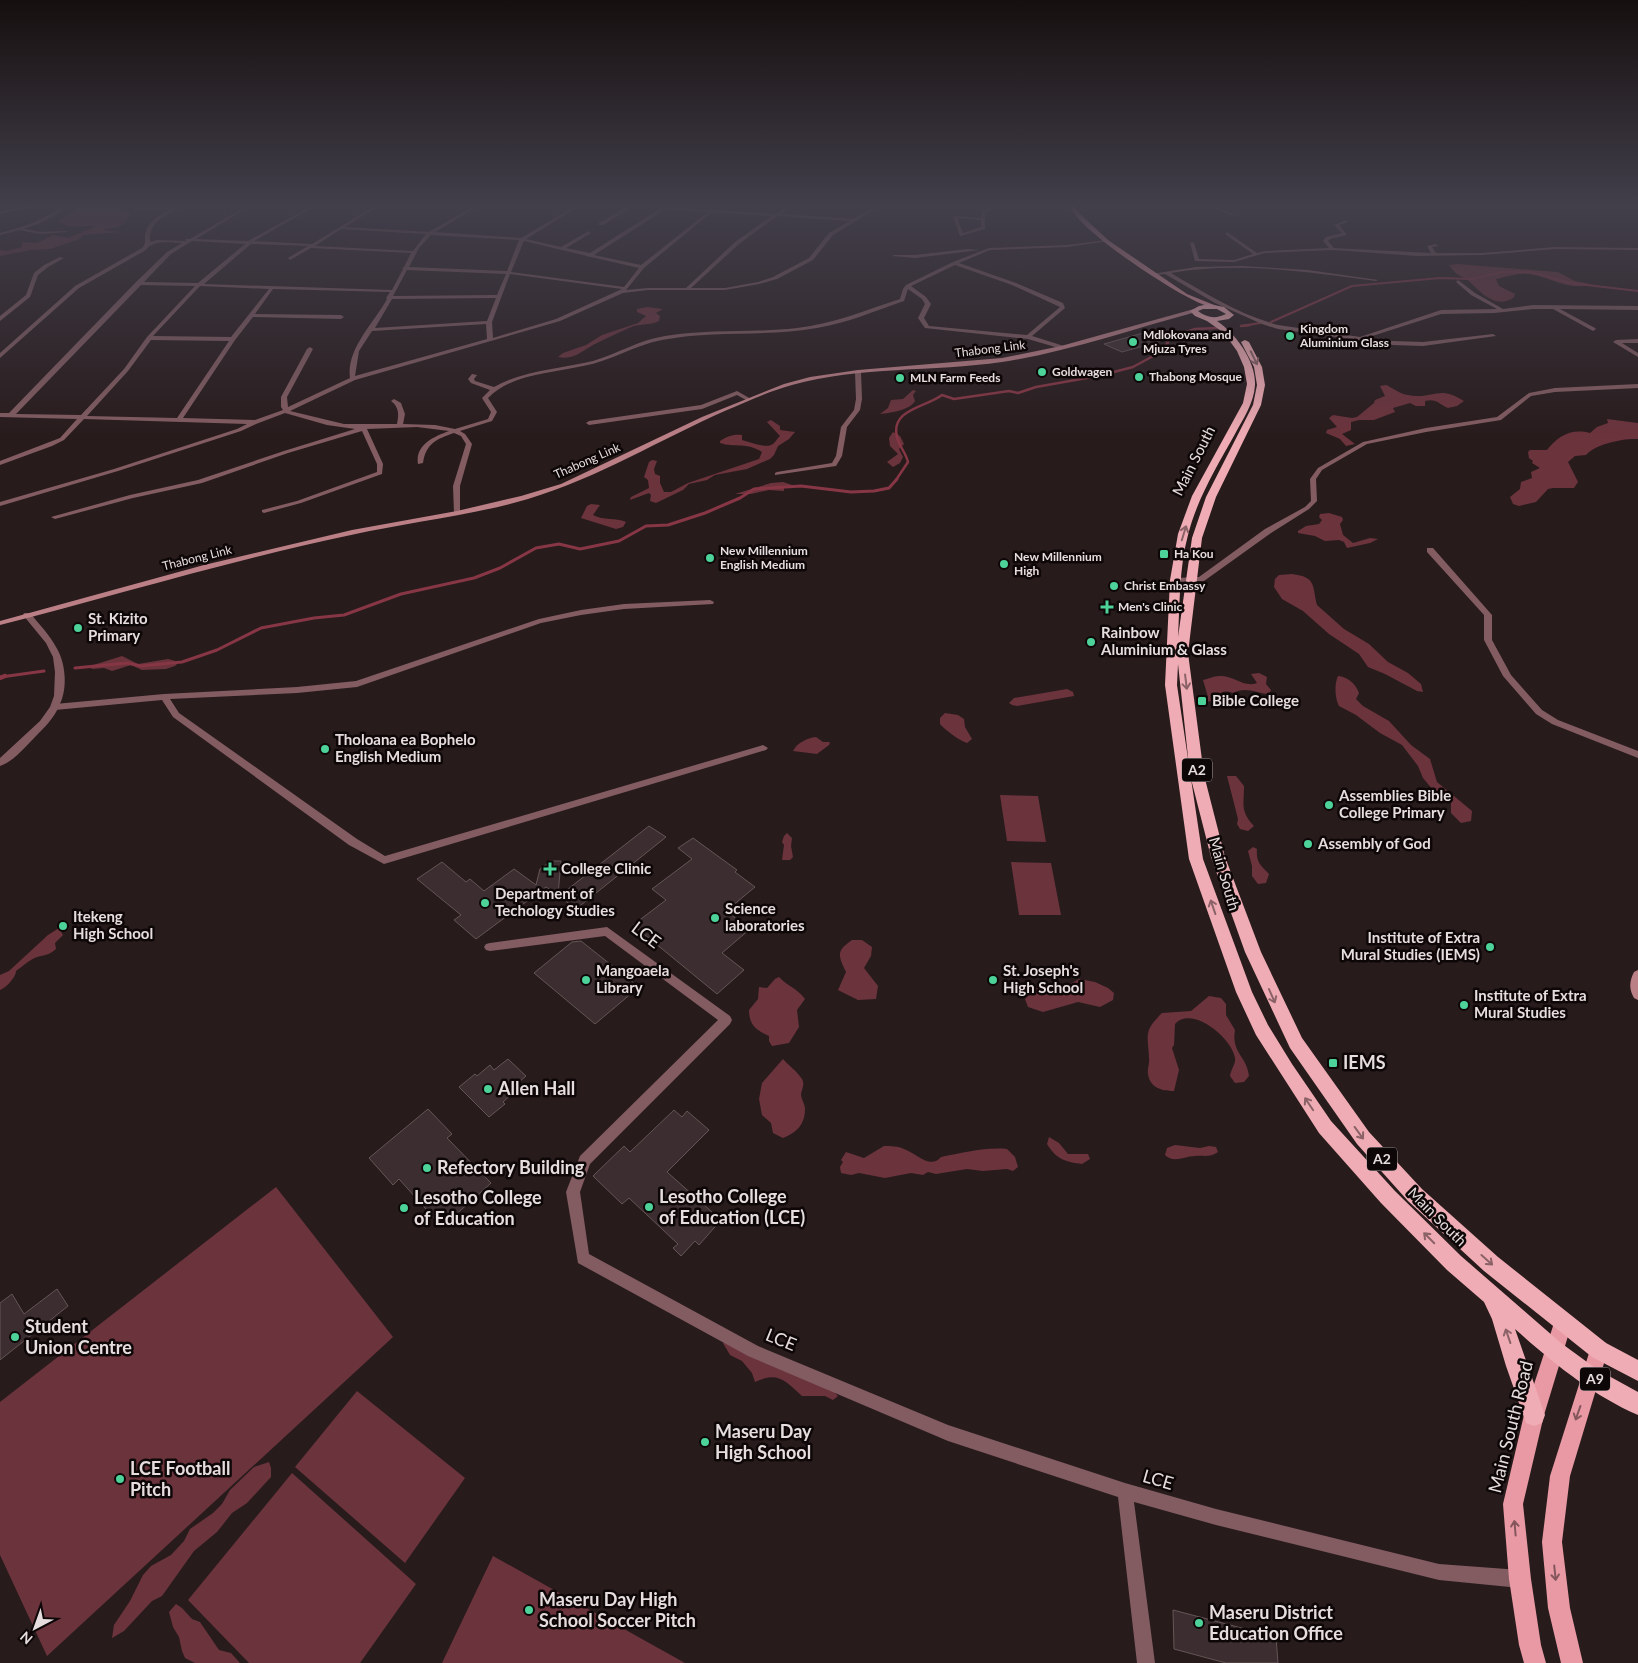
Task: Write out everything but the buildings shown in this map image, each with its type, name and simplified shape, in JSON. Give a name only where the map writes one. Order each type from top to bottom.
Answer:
[{"type":"highway","points":[[1195,310],[1201,307],[1216,307]]},
{"type":"highway","name":"Main South","points":[[1216,307],[1230,314],[1226,318],[1251,352],[1258,367],[1261,385],[1257,406],[1251,420],[1211,497],[1182,581],[1171,684],[1182,773],[1196,859],[1244,992],[1276,1053],[1325,1127],[1388,1197],[1454,1263],[1554,1350]]},
{"type":"highway","name":"Main South","points":[[1195,310],[1227,331],[1241,351],[1248,367],[1251,384],[1247,403],[1197,496],[1183,534],[1182,653],[1197,775],[1218,857],[1253,952],[1276,1005],[1296,1043],[1363,1138],[1429,1207],[1491,1264],[1563,1323]]},
{"type":"highway","points":[[1206,318],[1226,318]]},
{"type":"highway","points":[[1490,1295],[1501,1317],[1534,1416]]},
{"type":"highway","name":"A9","points":[[1563,1323],[1599,1350],[1638,1371]]},
{"type":"highway","name":"A9","points":[[1554,1350],[1591,1377],[1638,1404]]},
{"type":"main road","name":"Main South","points":[[1161,283],[1186,300],[1195,310]]},
{"type":"main road","name":"Main South","points":[[1166,283],[1194,299],[1216,307]]},
{"type":"main road","points":[[1178,316],[1195,310]]},
{"type":"main road","points":[[1178,316],[1206,318]]},
{"type":"main road","name":"Thabong Link","points":[[0,623],[204,567],[352,532],[457,513],[523,498],[563,485],[748,399],[786,385],[810,379],[858,372],[1002,360],[1062,347],[1178,316]]},
{"type":"main road","points":[[1638,976],[1635,990],[1638,995]]},
{"type":"main road","name":"Main South Road","points":[[1535,1663],[1530,1645],[1520,1579],[1513,1504],[1534,1416],[1563,1323]]},
{"type":"main road","points":[[1572,1663],[1559,1608],[1552,1542],[1560,1476],[1575,1422],[1599,1350]]},
{"type":"street","points":[[0,319],[28,296],[33,283]]},
{"type":"street","points":[[0,356],[77,287],[85,283]]},
{"type":"street","points":[[0,463],[57,443],[84,418],[126,370],[150,338],[202,283]]},
{"type":"street","points":[[353,379],[352,372],[356,351],[396,283]]},
{"type":"street","points":[[490,340],[489,322],[506,283]]},
{"type":"street","points":[[574,283],[623,290],[743,286],[757,283]]},
{"type":"street","points":[[0,504],[175,452],[239,430],[353,379],[558,320],[623,290],[629,283]]},
{"type":"street","points":[[687,289],[694,283]]},
{"type":"street","points":[[420,463],[421,453],[428,443],[455,430],[490,420],[494,412],[485,398],[494,389],[538,372],[596,362],[642,343],[662,338],[710,333],[816,327],[834,323],[902,300],[905,290],[915,283]]},
{"type":"street","points":[[1010,283],[1061,304],[1063,307],[1028,337]]},
{"type":"street","points":[[1183,283],[1217,302],[1271,325],[1393,343],[1423,344],[1493,336]]},
{"type":"street","points":[[1461,283],[1473,294],[1502,310]]},
{"type":"street","points":[[11,415],[59,368],[138,284],[392,291]]},
{"type":"street","points":[[908,286],[919,293],[928,304],[920,318],[927,327],[1028,337],[1062,347]]},
{"type":"street","points":[[1174,288],[1188,286]]},
{"type":"street","points":[[178,421],[233,339],[271,289]]},
{"type":"street","points":[[388,298],[500,296]]},
{"type":"street","points":[[1360,338],[1441,312],[1554,307],[1638,308]]},
{"type":"street","points":[[1554,307],[1593,329]]},
{"type":"street","points":[[251,315],[341,317]]},
{"type":"street","points":[[370,330],[489,322]]},
{"type":"street","points":[[150,338],[233,339]]},
{"type":"street","points":[[1638,341],[1616,342],[1638,355]]},
{"type":"street","points":[[286,410],[284,407],[284,397],[310,349]]},
{"type":"street","points":[[777,474],[834,465],[839,456],[844,427],[857,410],[859,399],[858,372]]},
{"type":"street","points":[[474,375],[471,379],[474,382],[494,389]]},
{"type":"street","points":[[1182,581],[1201,579],[1268,531],[1307,508],[1314,501],[1313,480],[1320,468],[1365,443],[1426,430],[1499,418],[1511,411],[1529,395],[1555,390],[1638,386]]},
{"type":"street","points":[[588,423],[702,407],[737,393],[748,399]]},
{"type":"street","points":[[394,401],[398,404],[402,414],[400,426]]},
{"type":"street","points":[[286,410],[328,422],[364,428],[423,426],[455,430],[468,438],[469,444],[456,484],[454,496],[457,513]]},
{"type":"street","points":[[0,415],[256,422]]},
{"type":"street","points":[[264,511],[299,502],[380,473],[380,464],[364,428]]},
{"type":"street","points":[[55,517],[132,496],[200,482],[286,452],[364,428]]},
{"type":"street","points":[[1430,550],[1488,615],[1488,640],[1507,676],[1539,712],[1555,722],[1638,755]]},
{"type":"street","points":[[55,706],[164,697],[297,690],[357,684],[539,622],[568,614],[676,603],[710,602]]},
{"type":"street","points":[[0,763],[18,748],[55,706],[60,668],[55,652],[27,615]]},
{"type":"street","points":[[164,697],[176,716],[302,804],[352,842],[384,860],[763,748]]},
{"type":"street","name":"LCE","points":[[490,947],[607,931],[726,1020],[585,1160],[573,1192],[583,1258],[754,1351],[948,1433],[1125,1491],[1216,1517],[1439,1572],[1520,1579]]},
{"type":"street","points":[[1125,1491],[1146,1663]]},
{"type":"shaded area","points":[[1471,283],[1498,283],[1499,286],[1515,294],[1508,301],[1502,302],[1484,295]]},
{"type":"shaded area","points":[[1558,283],[1590,284],[1574,286]]},
{"type":"shaded area","points":[[647,307],[663,309],[656,313],[660,316],[659,321],[652,324],[633,326],[574,356],[558,357],[563,353],[586,345],[602,335],[638,323],[646,316],[637,312],[637,309]]},
{"type":"shaded area","points":[[1386,385],[1405,394],[1424,396],[1442,393],[1455,396],[1464,401],[1457,406],[1448,408],[1432,400],[1425,401],[1425,406],[1416,406],[1410,403],[1393,408],[1395,412],[1374,420],[1351,422],[1351,430],[1342,434],[1355,444],[1346,446],[1340,439],[1326,433],[1327,430],[1337,427],[1329,418],[1333,415],[1357,417],[1375,400],[1385,396],[1380,386]]},
{"type":"shaded area","points":[[913,390],[916,391],[913,395],[915,401],[909,407],[895,412],[880,414],[888,408],[891,400],[903,399]]},
{"type":"shaded area","points":[[1607,419],[1638,423],[1638,439],[1610,442],[1590,451],[1586,455],[1575,456],[1568,462],[1578,482],[1574,488],[1548,489],[1536,502],[1519,506],[1513,504],[1510,497],[1520,489],[1521,482],[1532,478],[1531,472],[1540,468],[1532,463],[1533,461],[1529,458],[1528,452],[1530,450],[1547,450],[1560,437],[1571,432],[1590,433],[1597,427],[1608,423]]},
{"type":"shaded area","points":[[771,420],[780,426],[780,430],[795,432],[789,439],[778,446],[770,459],[747,469],[715,475],[707,480],[689,484],[683,490],[656,503],[650,501],[651,495],[649,493],[630,500],[631,497],[649,488],[648,480],[644,477],[649,462],[652,460],[657,461],[654,469],[655,474],[660,476],[660,483],[664,492],[671,492],[688,483],[759,459],[762,452],[757,449],[720,443],[720,441],[731,436],[742,435],[742,440],[761,445],[771,445],[780,436],[767,422]]},
{"type":"shaded area","points":[[893,432],[900,436],[904,444],[899,449],[903,457],[900,463],[893,467],[887,462],[898,454],[890,446],[889,438]]},
{"type":"shaded area","points":[[783,482],[792,485],[784,488],[784,491],[769,490],[751,494],[735,494],[771,483]]},
{"type":"shaded area","points":[[591,504],[600,505],[593,515],[626,522],[623,527],[616,529],[581,518],[587,506]]},
{"type":"shaded area","points":[[1329,513],[1342,517],[1343,520],[1340,524],[1343,535],[1353,543],[1370,538],[1378,539],[1370,543],[1347,548],[1344,542],[1339,540],[1325,541],[1315,536],[1298,533],[1298,531],[1306,526],[1319,524],[1322,520],[1319,517],[1320,514]]},
{"type":"shaded area","points":[[1292,574],[1306,577],[1310,580],[1317,605],[1344,629],[1369,644],[1388,662],[1408,673],[1421,684],[1423,692],[1417,691],[1368,667],[1359,654],[1329,634],[1303,611],[1282,599],[1274,587],[1275,579],[1279,575]]},
{"type":"shaded area","points":[[122,656],[138,664],[168,659],[179,662],[175,666],[166,669],[142,670],[131,665],[112,671],[104,668],[93,669],[87,667]]},
{"type":"shaded area","points":[[1259,673],[1267,677],[1266,684],[1271,690],[1269,694],[1246,690],[1233,693],[1223,692],[1213,702],[1207,701],[1208,697],[1203,680],[1215,676],[1224,676],[1243,683],[1252,684],[1257,683],[1251,674]]},
{"type":"shaded area","points":[[1338,676],[1348,679],[1353,683],[1359,693],[1356,699],[1363,706],[1389,721],[1411,745],[1430,759],[1437,782],[1472,811],[1471,821],[1461,823],[1451,813],[1451,801],[1433,790],[1402,745],[1339,706],[1336,691]]},
{"type":"shaded area","points":[[1067,689],[1073,692],[1074,696],[1017,706],[1009,703],[1014,698]]},
{"type":"shaded area","points":[[945,713],[958,715],[964,719],[965,727],[972,739],[967,743],[964,742],[942,726],[940,718]]},
{"type":"shaded area","points":[[816,737],[823,742],[830,742],[829,745],[817,754],[793,751],[803,741]]},
{"type":"shaded area","points":[[1227,776],[1236,776],[1244,786],[1243,803],[1245,812],[1254,826],[1248,831],[1240,829],[1237,824],[1238,819]]},
{"type":"shaded area","points":[[1000,795],[1038,796],[1046,842],[1007,841]]},
{"type":"shaded area","points":[[787,833],[792,838],[793,857],[790,860],[782,860],[784,845],[782,842]]},
{"type":"shaded area","points":[[1253,847],[1257,849],[1259,863],[1269,874],[1266,883],[1258,884],[1252,876],[1252,866],[1248,851]]},
{"type":"shaded area","points":[[1011,862],[1051,863],[1061,915],[1019,915]]},
{"type":"shaded area","points":[[59,928],[63,935],[55,943],[56,949],[49,954],[37,957],[26,963],[16,971],[10,982],[0,990],[0,975],[9,971],[48,935]]},
{"type":"shaded area","points":[[852,940],[862,940],[872,947],[871,956],[864,968],[878,986],[876,999],[858,1000],[838,990],[846,972],[840,957],[841,950]]},
{"type":"shaded area","points":[[779,977],[805,999],[797,1010],[799,1027],[789,1043],[772,1046],[769,1036],[760,1032],[750,1020],[749,1010],[758,999],[759,987],[767,988]]},
{"type":"shaded area","points":[[1079,979],[1095,982],[1108,988],[1114,993],[1113,1000],[1100,1007],[1078,1002],[1043,1012],[1028,1007],[1025,999],[1035,988],[1070,984]]},
{"type":"shaded area","points":[[1209,996],[1221,998],[1226,1004],[1226,1015],[1235,1030],[1235,1044],[1248,1069],[1249,1076],[1244,1082],[1235,1083],[1230,1076],[1235,1058],[1227,1042],[1219,1033],[1201,1021],[1191,1018],[1182,1019],[1175,1024],[1174,1045],[1172,1048],[1179,1070],[1174,1091],[1157,1088],[1151,1083],[1148,1072],[1149,1029],[1162,1013],[1191,1011]]},
{"type":"shaded area","points":[[783,1059],[803,1081],[801,1096],[805,1115],[799,1128],[783,1138],[773,1133],[771,1123],[762,1115],[759,1099],[762,1083]]},
{"type":"shaded area","points":[[1049,1137],[1059,1143],[1068,1154],[1088,1154],[1090,1159],[1082,1164],[1062,1159],[1047,1144]]},
{"type":"shaded area","points":[[1175,1145],[1200,1148],[1216,1147],[1218,1152],[1209,1156],[1191,1156],[1179,1159],[1168,1158],[1165,1155],[1167,1148]]},
{"type":"shaded area","points":[[884,1146],[902,1148],[932,1162],[937,1161],[941,1157],[974,1151],[1007,1149],[1015,1157],[1018,1167],[1013,1171],[1007,1169],[983,1171],[967,1169],[936,1174],[928,1172],[923,1175],[911,1173],[885,1178],[859,1173],[851,1175],[841,1173],[840,1167],[843,1162],[841,1160],[846,1152],[864,1158]]},
{"type":"shaded area","name":"LCE Football Pitch","points":[[276,1187],[393,1337],[47,1656],[0,1555],[0,1402]]},
{"type":"shaded area","points":[[729,1340],[834,1392],[838,1396],[833,1400],[825,1396],[802,1396],[781,1379],[770,1377],[755,1382],[752,1373],[742,1361],[730,1355],[723,1343]]},
{"type":"shaded area","points":[[357,1391],[465,1478],[405,1563],[295,1467]]},
{"type":"shaded area","points":[[269,1462],[271,1477],[247,1503],[232,1513],[217,1532],[194,1551],[162,1596],[152,1601],[124,1631],[112,1638],[114,1625],[130,1601],[143,1575],[151,1566],[171,1555],[184,1541],[190,1529],[213,1513],[222,1504],[230,1490],[254,1467]]},
{"type":"shaded area","points":[[292,1473],[416,1584],[360,1663],[249,1663],[188,1600]]},
{"type":"shaded area","name":"Maseru Day High School Soccer Pitch","points":[[493,1556],[685,1663],[442,1663]]},
{"type":"shaded area","points":[[176,1604],[192,1619],[200,1622],[219,1650],[231,1653],[240,1663],[195,1663],[185,1658],[169,1612]]},
{"type":"waterway","points":[[1271,322],[1352,286],[1389,283]]},
{"type":"waterway","points":[[1569,283],[1638,291]]},
{"type":"waterway","points":[[1244,326],[1260,323]]},
{"type":"waterway","points":[[1244,326],[1250,325]]},
{"type":"waterway","points":[[1172,337],[1195,329],[1217,328]]},
{"type":"waterway","points":[[896,480],[908,462],[898,440],[896,428],[899,420],[911,410],[942,395],[954,399],[1009,391],[1018,393],[1036,387],[1098,376],[1133,367],[1155,355],[1168,343],[1166,339]]},
{"type":"waterway","points":[[75,668],[127,663],[141,666],[182,662],[217,650],[261,628],[314,618],[344,615],[401,594],[474,578],[500,568],[536,548],[559,544],[580,549],[619,541],[646,526],[668,525],[705,513],[740,498],[754,489],[801,486],[851,492],[874,491],[889,488],[897,479]]},
{"type":"waterway","points":[[3,677],[44,671]]},
{"type":"place","name":"Kingdom Aluminium Glass","points":[[1290,336]]},
{"type":"place","name":"Mdlokovana and Mjuza Tyres","points":[[1133,342]]},
{"type":"place","name":"Goldwagen","points":[[1042,372]]},
{"type":"place","name":"Thabong Mosque","points":[[1139,377]]},
{"type":"place","name":"MLN Farm Feeds","points":[[900,378]]},
{"type":"place","name":"Ha Kou","points":[[1164,554]]},
{"type":"place","name":"New Millennium English Medium","points":[[710,558]]},
{"type":"place","name":"New Millennium High","points":[[1004,564]]},
{"type":"place","name":"Christ Embassy","points":[[1114,586]]},
{"type":"place","name":"Men's Clinic","points":[[1107,607]]},
{"type":"place","name":"St. Kizito Primary","points":[[78,628]]},
{"type":"place","name":"Rainbow Aluminium & Glass","points":[[1091,642]]},
{"type":"place","name":"Bible College","points":[[1202,701]]},
{"type":"place","name":"Tholoana ea Bophelo English Medium","points":[[325,749]]},
{"type":"place","name":"Assemblies Bible College Primary","points":[[1329,805]]},
{"type":"place","name":"Assembly of God","points":[[1308,844]]},
{"type":"place","name":"College Clinic","points":[[550,869]]},
{"type":"place","name":"Department of Techology Studies","points":[[485,903]]},
{"type":"place","name":"Science laboratories","points":[[715,918]]},
{"type":"place","name":"Itekeng High School","points":[[63,926]]},
{"type":"place","name":"Institute of Extra Mural Studies (IEMS)","points":[[1490,947]]},
{"type":"place","name":"Mangoaela Library","points":[[586,980]]},
{"type":"place","name":"St. Joseph's High School","points":[[993,980]]},
{"type":"place","name":"Institute of Extra Mural Studies","points":[[1464,1005]]},
{"type":"place","name":"IEMS","points":[[1333,1063]]},
{"type":"place","name":"Allen Hall","points":[[488,1089]]},
{"type":"place","name":"Refectory Building","points":[[427,1168]]},
{"type":"place","name":"Lesotho College of Education (LCE)","points":[[649,1207]]},
{"type":"place","name":"Lesotho College of Education","points":[[404,1208]]},
{"type":"place","name":"Student Union Centre","points":[[15,1337]]},
{"type":"place","name":"Maseru Day High School","points":[[705,1442]]},
{"type":"place","name":"LCE Football Pitch","points":[[120,1479]]},
{"type":"place","name":"Maseru Day High School Soccer Pitch","points":[[529,1610]]},
{"type":"place","name":"Maseru District Education Office","points":[[1199,1623]]}]
